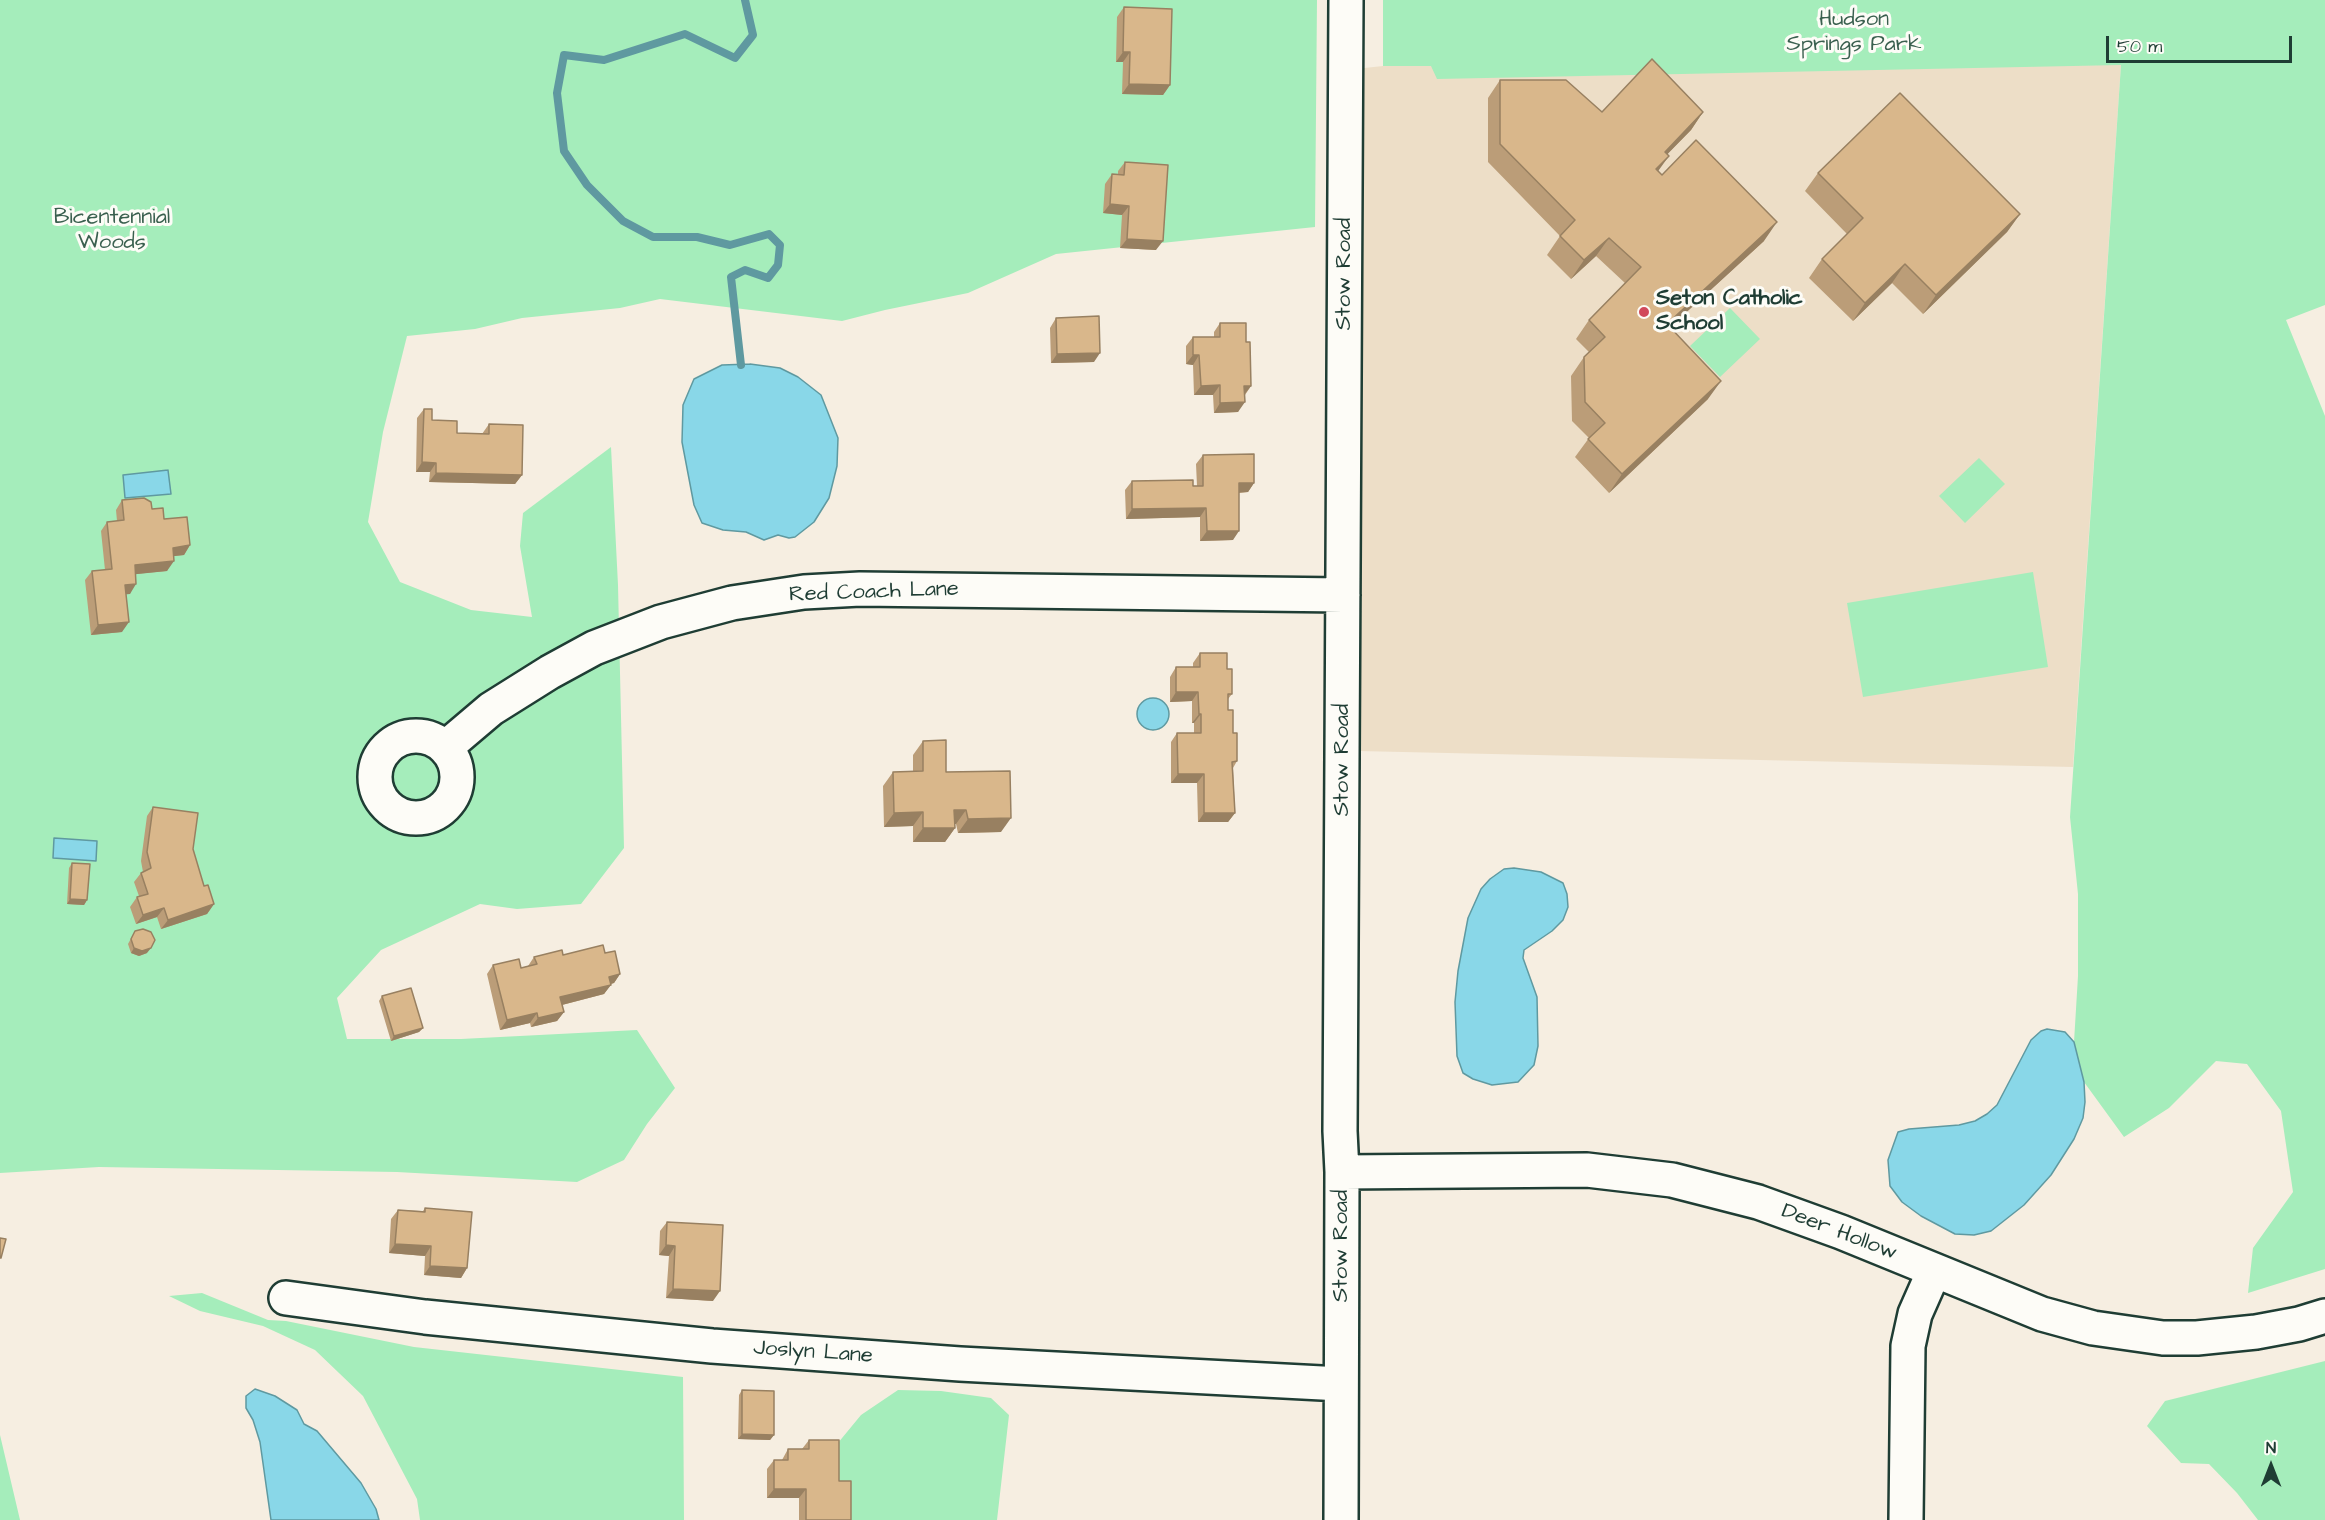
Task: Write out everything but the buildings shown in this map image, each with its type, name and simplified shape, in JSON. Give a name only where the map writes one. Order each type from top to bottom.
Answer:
[{"type":"street","name":"Stow Road","points":[[1341,1520],[1342,1172],[1340,1131],[1346,0]]},
{"type":"street","name":"Red Coach Lane","points":[[445,748],[491,709],[594,648],[661,622],[732,603],[804,592],[860,589],[1343,595]]},
{"type":"street","name":"Deer Hollow","points":[[1342,1172],[1587,1170],[1672,1180],[1758,1202],[1841,1232],[2042,1314],[2093,1328],[2163,1338],[2197,1338],[2256,1332],[2299,1324],[2325,1316]]},
{"type":"street","points":[[1906,1520],[1908,1346],[1915,1314],[1934,1271]]},
{"type":"street","name":"Joslyn Lane","points":[[286,1298],[425,1317],[712,1346],[960,1364],[1341,1384]]},
{"type":"shaded area","points":[[2121,65],[2073,767],[1358,751],[1346,70],[1383,66]]},
{"type":"green space","name":"Bicentennial Woods","points":[[0,0],[1317,0],[1315,227],[1056,254],[968,293],[842,321],[660,299],[620,308],[522,318],[475,329],[407,336],[383,432],[368,522],[400,582],[471,610],[532,617],[520,546],[523,513],[611,447],[618,585],[624,848],[581,904],[517,909],[480,904],[381,950],[337,998],[347,1039],[461,1039],[637,1030],[675,1088],[647,1124],[624,1160],[577,1182],[397,1172],[99,1167],[0,1173]]},
{"type":"green space","name":"Hudson Springs Park","points":[[1383,0],[2325,0],[2325,305],[2286,320],[2325,416],[2325,1269],[2248,1293],[2253,1248],[2293,1192],[2281,1111],[2247,1064],[2216,1061],[2169,1108],[2124,1137],[2084,1082],[2074,1042],[2078,976],[2078,894],[2070,817],[2121,65],[1437,79],[1431,66],[1383,66]]},
{"type":"green space","points":[[1730,308],[1760,339],[1720,377],[1690,346]]},
{"type":"green space","points":[[1979,458],[2005,484],[1965,523],[1939,496]]},
{"type":"green space","points":[[2033,572],[2048,667],[1863,697],[1847,603]]},
{"type":"green space","points":[[202,1293],[268,1320],[286,1321],[414,1347],[683,1377],[684,1520],[420,1520],[417,1499],[363,1396],[315,1350],[263,1326],[200,1311],[169,1296]]},
{"type":"green space","points":[[2325,1361],[2325,1520],[2258,1520],[2237,1493],[2209,1464],[2181,1463],[2147,1426],[2165,1401]]},
{"type":"green space","points":[[898,1390],[941,1391],[991,1398],[1009,1415],[997,1520],[844,1520],[832,1490],[833,1449],[861,1415]]},
{"type":"green space","points":[[0,1435],[20,1520],[0,1520]]},
{"type":"water","points":[[750,364],[780,368],[798,377],[821,395],[838,438],[837,466],[829,498],[814,522],[795,537],[778,535],[764,540],[746,532],[723,530],[702,523],[694,505],[682,442],[683,405],[694,379],[722,365]]},
{"type":"water","points":[[168,470],[171,494],[125,498],[123,475]]},
{"type":"water","points":[[1153,698],[1164,703],[1169,714],[1164,725],[1153,730],[1142,725],[1137,714],[1142,703]]},
{"type":"water","points":[[54,838],[97,841],[96,861],[53,858]]},
{"type":"water","points":[[1514,868],[1541,872],[1563,883],[1568,907],[1563,920],[1552,931],[1524,950],[1523,958],[1537,997],[1538,1046],[1534,1065],[1518,1082],[1492,1085],[1463,1073],[1457,1056],[1455,1002],[1458,971],[1468,918],[1481,889],[1504,869]]},
{"type":"water","points":[[2047,1029],[2065,1032],[2074,1042],[2084,1082],[2085,1102],[2083,1118],[2074,1139],[2051,1175],[2024,1205],[1991,1231],[1974,1235],[1955,1234],[1921,1216],[1902,1202],[1890,1186],[1888,1160],[1898,1132],[1959,1125],[1975,1121],[1987,1114],[1997,1105],[2031,1040]]},
{"type":"water","points":[[255,1389],[275,1396],[297,1410],[304,1424],[317,1431],[361,1483],[376,1509],[379,1520],[271,1520],[260,1442],[253,1420],[246,1408],[246,1396]]},
{"type":"waterway","points":[[741,365],[731,277],[745,270],[768,278],[778,265],[780,245],[769,234],[730,245],[697,237],[653,237],[623,221],[587,185],[564,151],[557,93],[564,55],[604,60],[685,34],[735,58],[753,35],[745,0]]},
{"type":"place","name":"Seton Catholic School","points":[[1644,312]]}]
